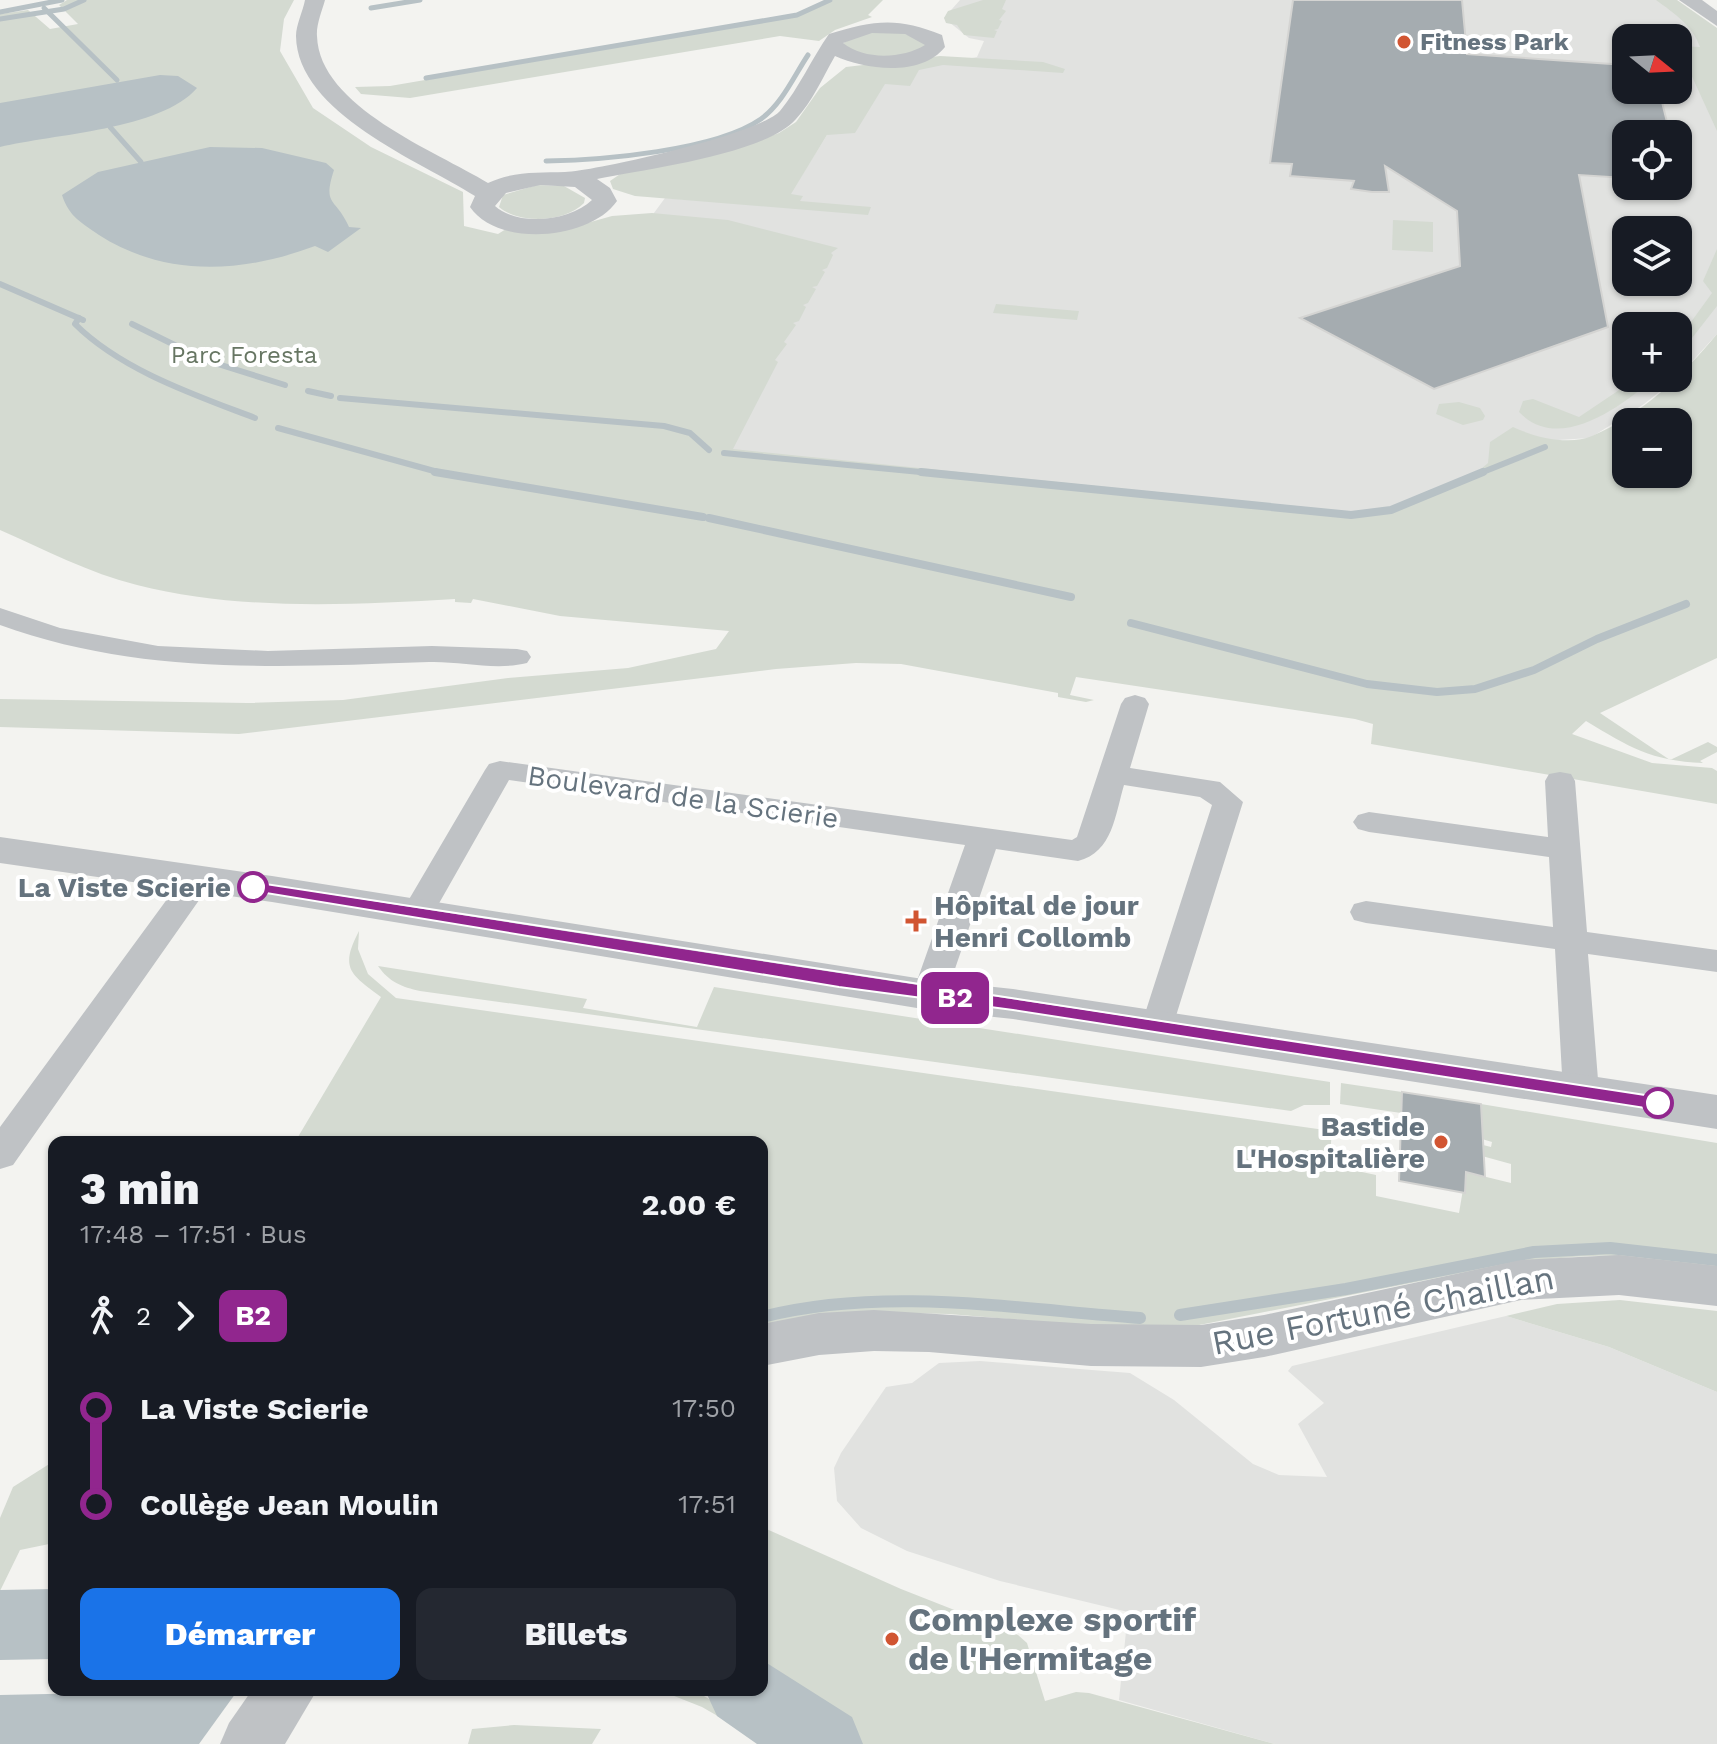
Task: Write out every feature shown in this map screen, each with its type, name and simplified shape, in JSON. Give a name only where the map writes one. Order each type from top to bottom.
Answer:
[{"type":"street","points":[[315,0],[306,23],[307,44],[327,88],[362,119],[488,194]]},
{"type":"street","points":[[1689,0],[1717,20]]},
{"type":"street","points":[[871,27],[892,12]]},
{"type":"street","points":[[414,149],[527,180],[601,179],[760,134],[781,122],[833,43],[844,33],[871,27],[925,23],[935,39],[935,47],[931,51],[907,59],[874,60],[831,69],[801,95]]},
{"type":"street","points":[[833,43],[844,54],[874,60]]},
{"type":"street","points":[[527,180],[488,194],[482,207],[496,219],[538,225],[572,221],[596,211],[605,201],[601,179]]},
{"type":"street","points":[[0,616],[36,630],[108,647],[193,657],[272,660],[460,653],[517,657]]},
{"type":"street","name":"Boulevard de la Scierie","points":[[417,913],[500,770],[1068,853],[1087,848],[1135,704]]},
{"type":"street","points":[[1112,774],[1209,789],[1228,802],[1158,1026]]},
{"type":"street","points":[[1560,781],[1581,1092]]},
{"type":"street","points":[[1369,822],[1566,849]]},
{"type":"street","points":[[929,995],[983,840]]},
{"type":"street","points":[[0,850],[929,995],[1158,1026],[1717,1112]]},
{"type":"street","points":[[0,1155],[198,879]]},
{"type":"street","points":[[1366,912],[1717,961]]},
{"type":"street","name":"Rue Fortuné Chaillan","points":[[768,1344],[832,1331],[895,1328],[1117,1345],[1200,1346],[1263,1337],[1521,1280],[1562,1275],[1648,1275],[1717,1286]]},
{"type":"street","points":[[250,1744],[283,1696]]},
{"type":"shaded area","points":[[960,0],[1676,0],[1717,30],[1717,334],[1692,362],[1692,312],[1612,312],[1612,392],[1659,392],[1638,408],[1612,408],[1612,424],[1590,438],[1558,440],[1374,514],[715,452],[651,217],[665,198],[782,207],[827,135],[884,84],[918,69],[977,57],[984,41],[969,38],[944,18]]},
{"type":"shaded area","points":[[160,75],[178,76],[197,88],[180,102],[133,122],[0,147],[0,103]]},
{"type":"shaded area","points":[[210,147],[262,148],[326,163],[334,170],[329,190],[332,201],[349,227],[361,228],[328,252],[315,246],[260,262],[205,267],[151,259],[125,249],[82,223],[72,214],[62,195],[98,172]]},
{"type":"shaded area","points":[[1506,1316],[1609,1347],[1717,1392],[1717,1744],[1275,1744],[1119,1700],[1128,1612],[1000,1581],[907,1551],[861,1528],[837,1501],[834,1468],[886,1387],[912,1383],[939,1363],[980,1361],[1130,1373],[1174,1400],[1253,1464],[1279,1475],[1327,1477],[1298,1424],[1324,1403],[1288,1371],[1292,1366]]},
{"type":"shaded area","points":[[0,1695],[234,1696],[199,1744],[0,1744]]},
{"type":"green space","name":"Parc Foresta","points":[[67,0],[294,0],[284,19],[280,51],[313,108],[371,147],[463,192],[464,226],[498,234],[506,229],[580,225],[612,216],[652,213],[728,220],[838,248],[831,253],[833,255],[827,268],[822,270],[825,272],[817,286],[812,287],[816,289],[808,303],[803,305],[806,307],[799,321],[793,323],[796,325],[784,342],[787,344],[775,360],[778,362],[733,449],[1349,512],[1390,507],[1474,475],[1488,463],[1490,442],[1513,427],[1541,437],[1573,440],[1592,436],[1612,426],[1612,488],[1692,488],[1692,408],[1641,408],[1661,392],[1692,392],[1692,363],[1717,334],[1717,658],[1600,713],[1669,759],[1641,751],[1586,721],[1572,734],[1652,763],[1712,768],[1717,771],[1717,804],[1371,744],[1373,724],[1355,719],[1076,677],[1070,695],[1094,700],[1086,702],[1058,697],[1058,693],[901,664],[856,663],[776,669],[239,734],[0,727],[0,699],[247,703],[343,700],[508,678],[628,668],[716,649],[729,631],[560,616],[473,599],[471,603],[455,602],[455,599],[295,604],[215,599],[119,580],[0,530],[0,14],[28,10],[50,29],[78,24],[59,5]]},
{"type":"green space","points":[[833,0],[883,0],[868,15],[872,17],[835,30],[819,41],[780,36],[410,98],[361,94],[355,87],[390,86],[798,16]]},
{"type":"green space","points":[[983,0],[1006,0],[1002,9],[1006,11],[999,20],[1002,21],[998,29],[994,30],[997,31],[994,38],[964,35],[957,25],[946,23],[944,18],[948,11]]},
{"type":"green space","points":[[1656,0],[1677,0],[1717,28],[1717,131],[1692,77],[1692,47],[1700,47],[1692,32],[1692,24],[1685,24]]},
{"type":"green space","points":[[866,32],[903,33],[925,42],[925,47],[909,56],[899,57],[849,52],[843,43]]},
{"type":"green space","points":[[940,56],[1043,62],[1065,69],[1063,73],[943,65],[919,70],[910,86],[885,84],[855,133],[827,135],[791,194],[803,196],[800,201],[871,207],[868,215],[635,196],[613,189],[610,181],[626,170],[733,149],[779,133],[796,122],[820,88],[846,67]]},
{"type":"green space","points":[[537,185],[564,186],[585,198],[584,203],[566,214],[542,219],[518,217],[499,207],[503,195]]},
{"type":"green space","points":[[1393,220],[1433,222],[1433,252],[1392,250]]},
{"type":"green space","points":[[1717,249],[1717,306],[1692,338],[1692,321],[1712,293],[1703,281]]},
{"type":"green space","points":[[996,304],[1079,311],[1077,320],[993,313]]},
{"type":"green space","points":[[1616,392],[1636,392],[1608,412],[1571,427],[1552,428],[1535,424],[1519,412],[1523,401],[1533,399],[1579,417]]},
{"type":"green space","points":[[1459,402],[1480,408],[1485,416],[1483,420],[1463,425],[1436,414],[1439,404]]},
{"type":"green space","points":[[1708,742],[1717,747],[1717,752],[1700,761],[1703,763],[1671,760]]},
{"type":"green space","points":[[359,931],[358,949],[368,974],[396,998],[1332,1131],[1329,1165],[1376,1175],[1376,1196],[1459,1213],[1466,1172],[1511,1183],[1511,1164],[1482,1156],[1483,1145],[1491,1147],[1492,1142],[1482,1139],[1481,1104],[1717,1143],[1717,1270],[1624,1256],[1553,1259],[1487,1268],[1179,1329],[1127,1329],[949,1314],[861,1312],[768,1324],[768,1136],[299,1136],[381,997],[351,970],[349,963]]},
{"type":"green space","points":[[378,966],[587,999],[583,1008],[697,1027],[714,987],[1330,1082],[1330,1105],[1304,1105],[1291,1111],[420,991],[396,983]]},
{"type":"green space","points":[[1341,1083],[1402,1092],[1401,1113],[1340,1104]]},
{"type":"green space","points":[[1620,1300],[1717,1311],[1717,1392],[1609,1347],[1506,1316],[1557,1304]]},
{"type":"green space","points":[[48,1465],[48,1544],[20,1550],[0,1591],[0,1518],[13,1487]]},
{"type":"green space","name":"Complexe sportif de l'Hermitage","points":[[768,1530],[901,1589],[1018,1635],[1027,1643],[1045,1701],[1076,1692],[1089,1693],[1275,1744],[843,1744],[768,1693]]},
{"type":"green space","points":[[674,1696],[704,1696],[784,1744],[766,1744],[702,1707]]},
{"type":"green space","points":[[514,1725],[601,1729],[592,1744],[468,1744],[472,1729]]},
{"type":"building","points":[[1293,0],[1462,0],[1467,54],[1612,64],[1612,104],[1662,104],[1666,120],[1612,120],[1612,177],[1579,175],[1608,327],[1434,389],[1300,318],[1460,266],[1457,211],[1385,166],[1389,192],[1372,192],[1351,189],[1354,181],[1290,176],[1292,164],[1270,163]]},
{"type":"building","name":"Bastide L'Hospitalière","points":[[1402,1092],[1481,1104],[1485,1177],[1466,1172],[1465,1193],[1399,1181]]},
{"type":"waterway","points":[[0,12],[62,0]]},
{"type":"waterway","points":[[48,12],[64,9],[84,0]]},
{"type":"waterway","points":[[371,8],[420,0]]},
{"type":"waterway","points":[[426,78],[797,15],[830,0]]},
{"type":"waterway","points":[[44,8],[48,12]]},
{"type":"waterway","points":[[0,19],[48,12]]},
{"type":"waterway","points":[[48,12],[117,80]]},
{"type":"waterway","points":[[546,161],[657,152],[741,130],[761,119],[775,106],[808,55]]},
{"type":"waterway","points":[[110,127],[141,162]]},
{"type":"waterway","points":[[0,284],[79,318]]},
{"type":"waterway","points":[[79,318],[83,320]]},
{"type":"waterway","points":[[79,318],[75,324],[93,340],[136,368],[255,418]]},
{"type":"waterway","points":[[132,324],[205,360],[285,385]]},
{"type":"waterway","points":[[308,391],[331,396]]},
{"type":"waterway","points":[[340,398],[664,426],[690,433],[709,450]]},
{"type":"waterway","points":[[278,428],[442,473]]},
{"type":"waterway","points":[[1478,474],[1545,447]]},
{"type":"waterway","points":[[724,453],[941,474]]},
{"type":"waterway","points":[[435,472],[442,473]]},
{"type":"waterway","points":[[921,472],[941,474]]},
{"type":"waterway","points":[[941,474],[1351,515],[1391,510],[1483,472]]},
{"type":"waterway","points":[[442,473],[703,517]]},
{"type":"waterway","points":[[709,518],[1071,597]]},
{"type":"waterway","points":[[1131,623],[1367,684],[1437,692],[1475,689],[1534,670],[1597,639],[1686,604]]},
{"type":"waterway","points":[[1180,1315],[1346,1289],[1534,1252],[1610,1248],[1717,1260]]},
{"type":"waterway","points":[[768,1316],[808,1308],[903,1301],[1140,1318]]},
{"type":"waterway","points":[[0,1625],[48,1624]]},
{"type":"waterway","points":[[753,1696],[824,1744]]},
{"type":"bus line","name":"B2","points":[[253,887],[929,995],[1013,1004],[1658,1103]]},
{"type":"place","name":"Fitness Park","points":[[1404,42]]},
{"type":"place","name":"La Viste Scierie","points":[[253,887]]},
{"type":"place","name":"Hôpital de jour Henri Collomb","points":[[916,921]]},
{"type":"place","name":"Bastide L'Hospitalière","points":[[1441,1142]]},
{"type":"place","name":"Complexe sportif de l'Hermitage","points":[[892,1639]]}]
